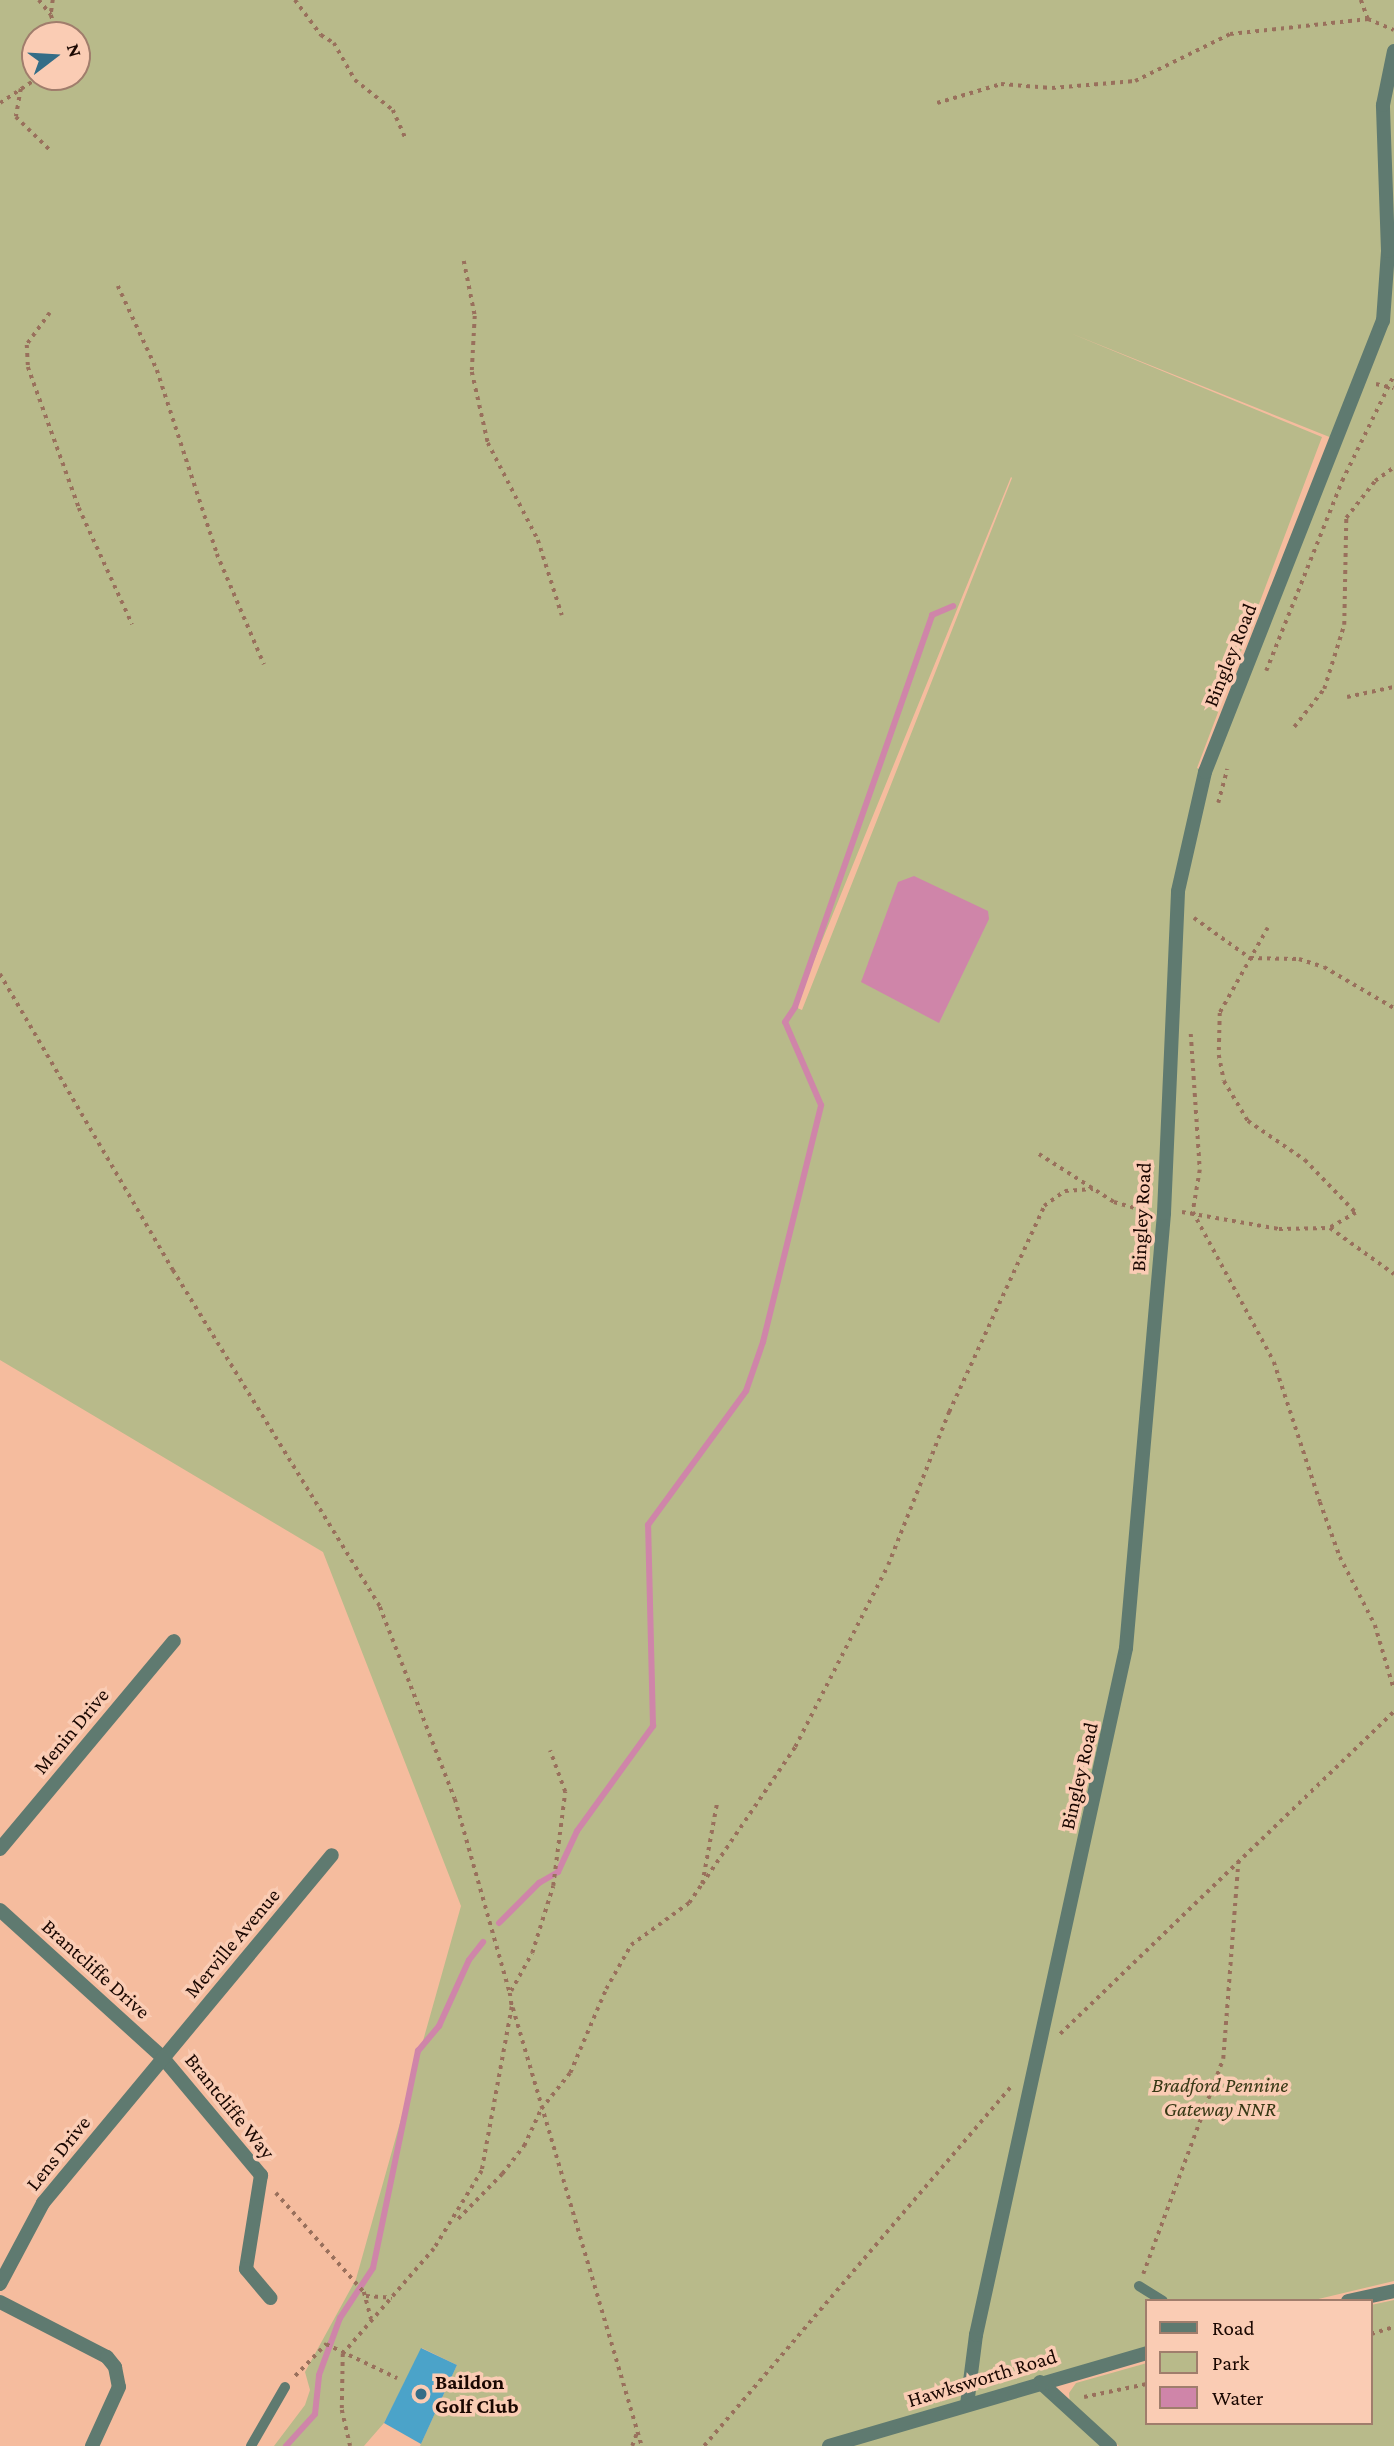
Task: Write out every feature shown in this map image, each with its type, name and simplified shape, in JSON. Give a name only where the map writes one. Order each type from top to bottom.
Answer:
[{"type":"street","name":"Bingley Road","points":[[967,2405],[976,2335],[1126,1648],[1164,1213],[1178,891],[1189,829],[1214,751],[1383,321],[1388,251],[1383,106],[1394,51]]},
{"type":"street","name":"Menin Drive","points":[[0,1849],[174,1641]]},
{"type":"street","name":"Merville Avenue","points":[[163,2058],[332,1855]]},
{"type":"street","name":"Brantcliffe Drive","points":[[0,1910],[163,2058]]},
{"type":"street","name":"Brantcliffe Way","points":[[163,2058],[261,2175],[246,2269],[270,2298]]},
{"type":"street","name":"Lens Drive","points":[[0,2284],[43,2203],[163,2058]]},
{"type":"street","points":[[1357,2299],[1394,2291]]},
{"type":"street","points":[[0,2302],[107,2357],[115,2367],[118,2387],[92,2446]]},
{"type":"street","name":"Hawksworth Road","points":[[829,2446],[1040,2382],[1146,2353]]},
{"type":"street","points":[[1040,2382],[1110,2446]]},
{"type":"lane","points":[[1139,2286],[1160,2299]]},
{"type":"lane","points":[[251,2446],[285,2387]]},
{"type":"path","points":[[39,0],[53,21]]},
{"type":"path","points":[[51,15],[53,0]]},
{"type":"path","points":[[295,0],[321,35],[334,43],[355,80],[393,110],[406,139]]},
{"type":"path","points":[[1361,0],[1368,19]]},
{"type":"path","points":[[937,103],[1001,84],[1074,88],[1135,81],[1230,34],[1368,19],[1394,30]]},
{"type":"path","points":[[0,103],[21,89]]},
{"type":"path","points":[[21,89],[16,117],[51,151]]},
{"type":"path","points":[[464,261],[475,316],[472,372],[488,443],[538,540],[562,615]]},
{"type":"path","points":[[118,286],[157,370],[217,554],[264,664]]},
{"type":"path","points":[[50,313],[27,345],[28,367],[79,508],[132,624]]},
{"type":"path","points":[[1263,678],[1342,481],[1394,375]]},
{"type":"path","points":[[1294,727],[1324,689],[1344,625],[1346,518],[1375,481],[1394,467]]},
{"type":"path","points":[[1347,697],[1394,687]]},
{"type":"path","points":[[1214,751],[1217,806],[1228,766]]},
{"type":"path","points":[[1192,930],[1195,904]]},
{"type":"path","points":[[1192,916],[1250,958],[1299,960],[1324,967],[1394,1008]]},
{"type":"path","points":[[1039,1154],[1093,1189],[1135,1209],[1164,1213],[1193,1212],[1279,1229],[1330,1228],[1356,1213],[1305,1160],[1248,1121],[1224,1081],[1219,1055],[1220,1013],[1268,928]]},
{"type":"path","points":[[0,974],[173,1270],[380,1607],[455,1799],[541,2109],[642,2446]]},
{"type":"path","points":[[1191,1022],[1200,1170],[1193,1212],[1274,1362],[1340,1557],[1375,1625],[1394,1689]]},
{"type":"path","points":[[350,2446],[342,2410],[341,2353],[392,2298],[454,2222],[502,2174],[524,2146],[541,2109],[579,2058],[606,1989],[631,1945],[689,1903],[795,1747],[892,1557],[949,1412],[1044,1206],[1065,1191],[1093,1189]]},
{"type":"path","points":[[1330,1228],[1394,1274]]},
{"type":"path","points":[[510,1993],[532,1953],[553,1886],[551,1869],[565,1792],[550,1751]]},
{"type":"path","points":[[702,1884],[717,1802]]},
{"type":"path","points":[[1139,2286],[1223,2060],[1238,1861]]},
{"type":"path","points":[[454,2222],[482,2171],[490,2145],[512,2007]]},
{"type":"path","points":[[261,2175],[354,2284],[365,2294],[392,2298]]},
{"type":"path","points":[[365,2294],[371,2319]]},
{"type":"path","points":[[1373,2333],[1394,2327]]},
{"type":"path","points":[[285,2387],[326,2344],[397,2378]]},
{"type":"path","points":[[1061,2401],[1146,2384]]},
{"type":"path","points":[[632,2446],[637,2430]]},
{"type":"green space","name":"Bradford Pennine Gateway NNR","points":[[0,0],[1394,0],[1394,2281],[1318,2299],[1146,2299],[1146,2350],[1041,2383],[1108,2446],[420,2446],[457,2365],[422,2348],[384,2423],[364,2446],[274,2446],[305,2405],[310,2390],[305,2372],[356,2279],[461,1906],[323,1552],[0,1360]],"holes":[[[1070,333],[1337,440],[1205,771],[1197,768],[1322,437]],[[1012,478],[802,1010],[795,1007]]]},
{"type":"green space","points":[[1394,2300],[1394,2446],[1119,2446],[1070,2405],[1069,2393],[1076,2383],[1146,2363],[1146,2425],[1373,2425],[1373,2305]]},
{"type":"water","points":[[914,876],[988,911],[989,919],[939,1023],[861,982],[898,882]]},
{"type":"building","name":"Baildon Golf Club","points":[[421,2348],[457,2365],[421,2444],[384,2423]]},
{"type":"waterway","points":[[499,1923],[539,1883],[558,1872],[577,1831],[653,1726],[648,1525],[746,1391],[763,1342],[821,1105],[785,1022],[795,1007],[932,615],[953,606]]},
{"type":"waterway","points":[[286,2446],[315,2414],[319,2375],[340,2318],[373,2268],[418,2051],[439,2026],[469,1960],[483,1942]]},
{"type":"place","name":"Baildon Golf Club","points":[[421,2394]]}]
